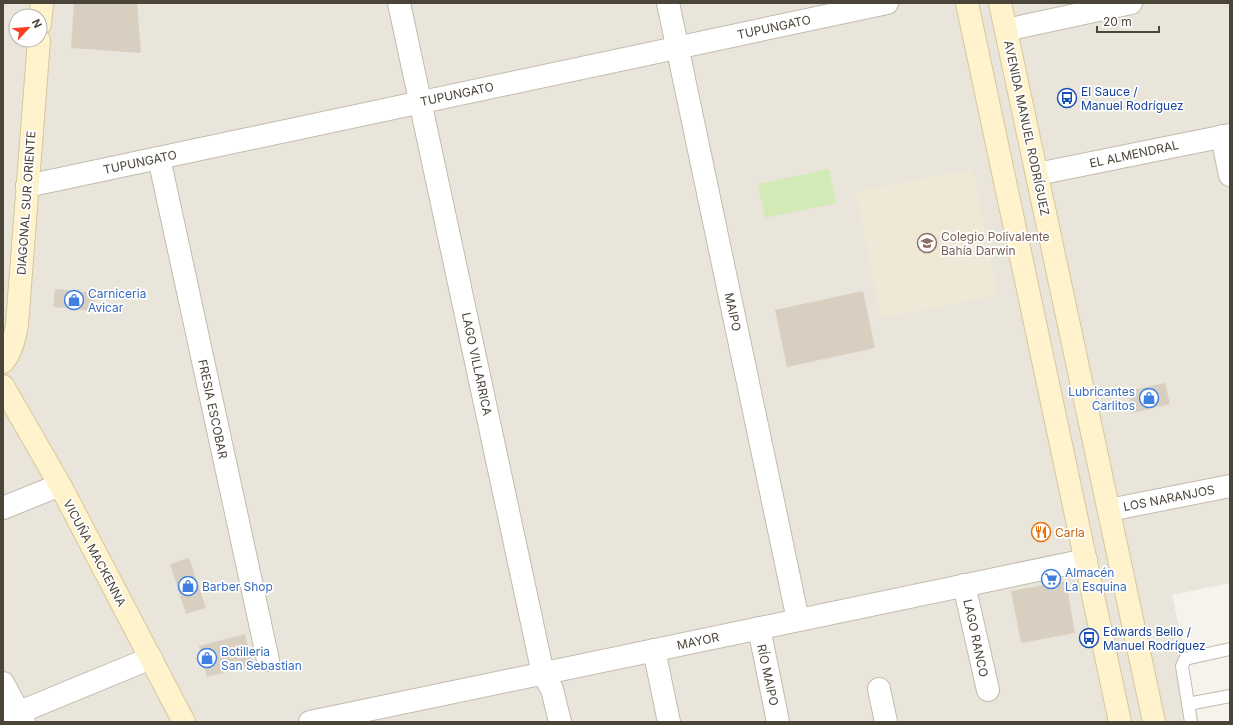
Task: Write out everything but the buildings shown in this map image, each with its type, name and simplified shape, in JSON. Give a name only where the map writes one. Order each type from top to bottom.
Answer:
[{"type":"main road","points":[[967,3],[1120,722]]},
{"type":"main road","name":"AVENIDA MANUEL RODRÍGUEZ","points":[[1000,3],[1154,722]]},
{"type":"main road","name":"DIAGONAL SUR ORIENTE","points":[[3,362],[16,337],[18,324],[38,48]]},
{"type":"main road","name":"VICUÑA MACKENNA","points":[[3,386],[60,485],[184,722]]},
{"type":"street","name":"LAGO VILLARRICA","points":[[400,3],[543,674],[552,689],[560,722]]},
{"type":"street","name":"MAIPO","points":[[668,3],[798,620]]},
{"type":"street","name":"TUPUNGATO","points":[[27,186],[887,3]]},
{"type":"street","points":[[1006,30],[1131,3]]},
{"type":"street","points":[[1226,135],[1230,175]]},
{"type":"street","name":"EL ALMENDRAL","points":[[1037,174],[1226,135]]},
{"type":"street","name":"FRESIA ESCOBAR","points":[[159,158],[268,660]]},
{"type":"street","points":[[3,508],[60,485]]},
{"type":"street","name":"LOS NARANJOS","points":[[1109,510],[1230,486]]},
{"type":"street","name":"MAYOR","points":[[310,722],[346,718],[654,650],[1086,560]]},
{"type":"street","name":"LAGO RANCO","points":[[964,585],[988,690]]},
{"type":"street","name":"RÍO MAIPO","points":[[759,628],[778,722]]},
{"type":"street","points":[[654,650],[669,722]]},
{"type":"street","points":[[3,683],[15,718],[151,658]]},
{"type":"street","points":[[879,689],[886,722]]},
{"type":"lane","points":[[1191,722],[1182,666],[1185,659],[1230,649]]},
{"type":"lane","points":[[1188,704],[1230,696]]},
{"type":"shaded area","points":[[3,3],[1230,3],[1230,583],[1172,595],[1199,722],[3,722]]},
{"type":"shaded area","name":"Colegio Polivalente Bahía Darwin","points":[[973,169],[998,295],[881,318],[856,192]]},
{"type":"green space","points":[[829,169],[836,203],[765,218],[758,184]]},
{"type":"place","name":"El Sauce / Manuel Rodríguez","points":[[1067,98]]},
{"type":"place","name":"Colegio Polivalente Bahía Darwin","points":[[927,243]]},
{"type":"place","name":"Carniceria Avicar","points":[[74,300]]},
{"type":"place","name":"Lubricantes Carlitos","points":[[1149,398]]},
{"type":"place","name":"Carla","points":[[1041,532]]},
{"type":"place","name":"Almacén La Esquina","points":[[1051,579]]},
{"type":"place","name":"Barber Shop","points":[[188,586]]},
{"type":"place","name":"Edwards Bello / Manuel Rodríguez","points":[[1089,638]]},
{"type":"place","name":"Botilleria San Sebastian","points":[[207,658]]}]
